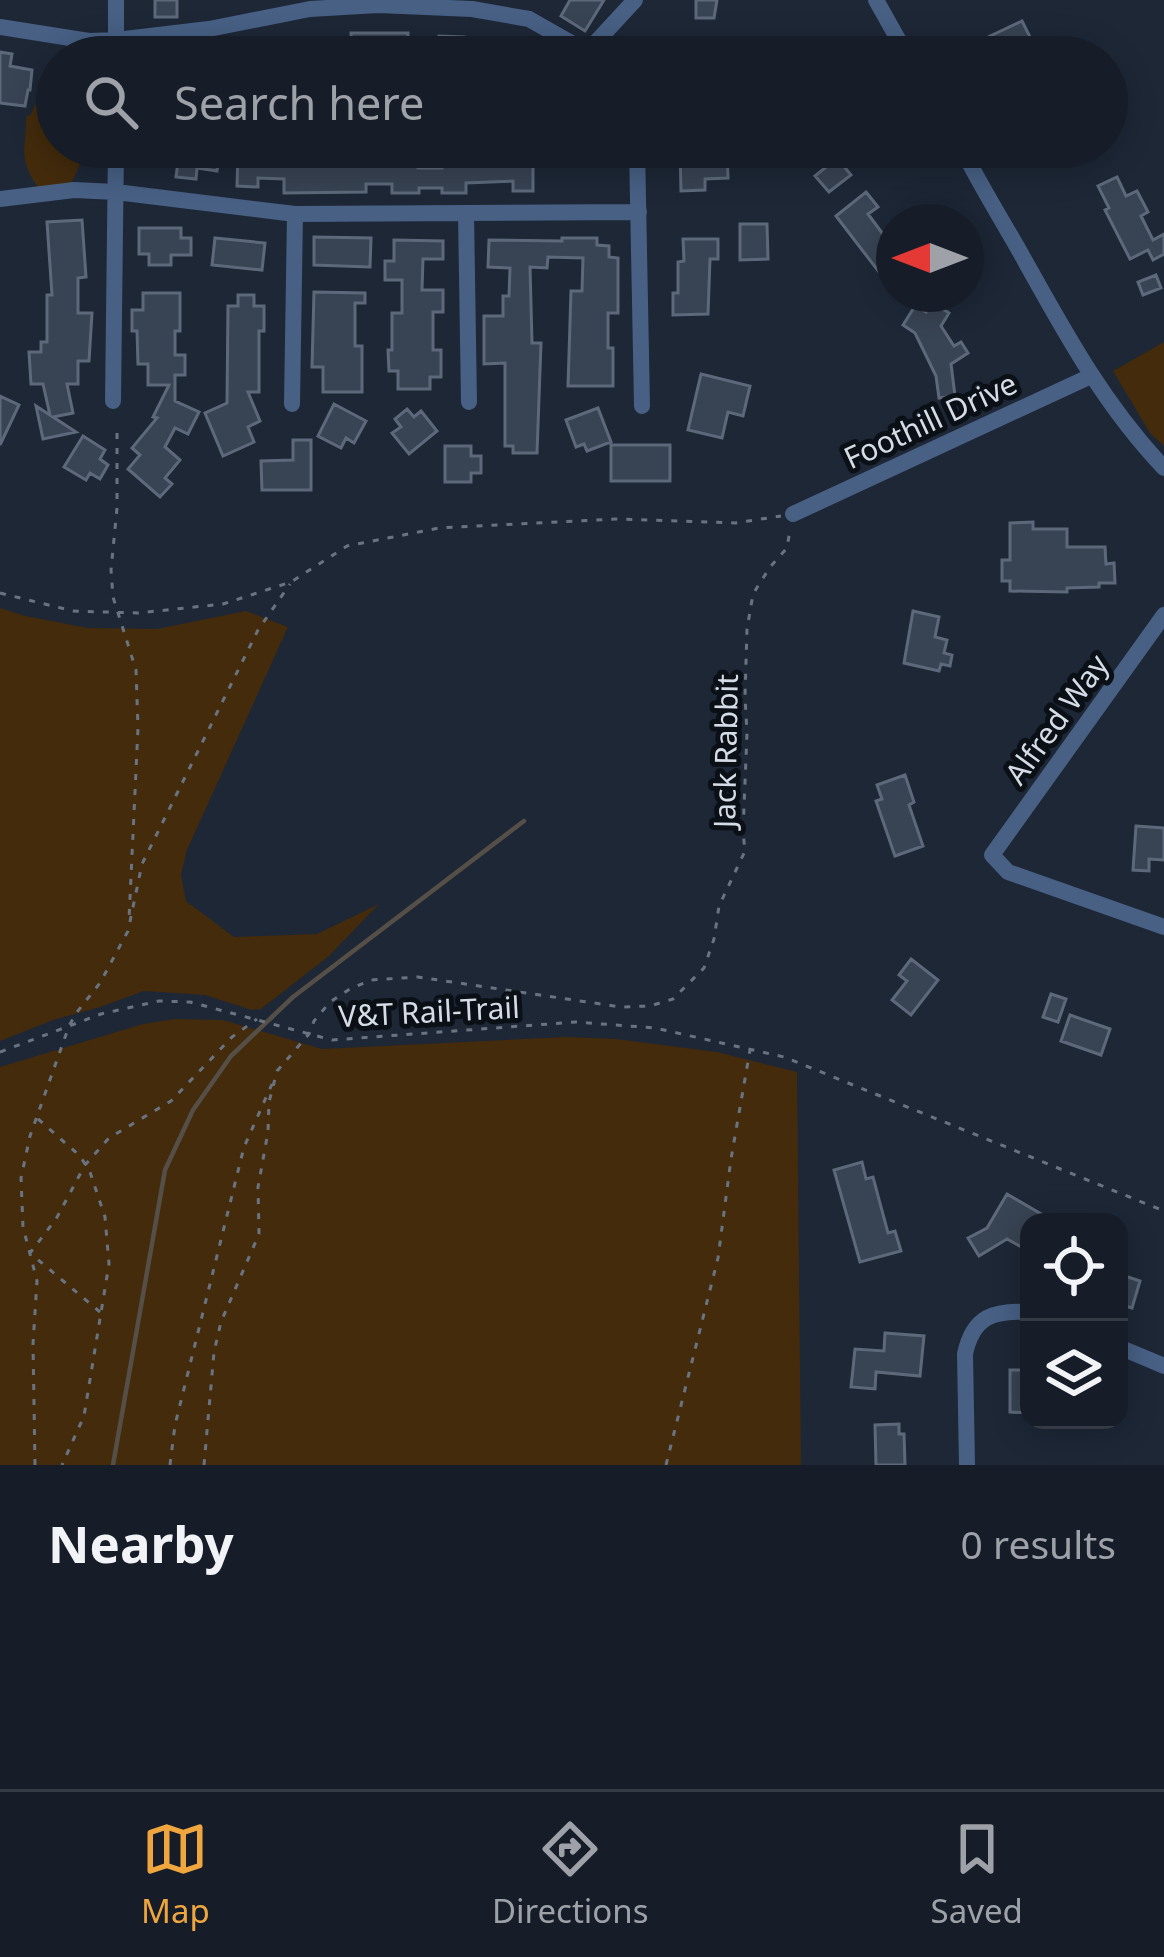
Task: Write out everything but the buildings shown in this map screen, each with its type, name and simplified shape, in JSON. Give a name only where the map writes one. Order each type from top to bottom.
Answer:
[{"type":"street","points":[[116,0],[116,36]]},
{"type":"street","points":[[605,36],[635,0]]},
{"type":"street","points":[[876,0],[896,36]]},
{"type":"street","points":[[176,36],[310,4],[473,4],[530,20],[557,36]]},
{"type":"street","points":[[0,28],[55,36]]},
{"type":"street","points":[[113,401],[116,168]]},
{"type":"street","points":[[638,168],[642,406]]},
{"type":"street","points":[[972,168],[1091,376],[1130,431],[1164,468]]},
{"type":"street","points":[[0,199],[74,190],[295,214],[639,212]]},
{"type":"street","points":[[466,213],[469,402]]},
{"type":"street","points":[[292,404],[295,214]]},
{"type":"street","name":"Foothill Drive","points":[[793,514],[1091,376]]},
{"type":"street","name":"Alfred Way","points":[[1164,615],[992,855],[1008,872],[1164,927]]},
{"type":"street","points":[[967,1465],[968,1342],[994,1314],[1020,1312]]},
{"type":"street","points":[[1128,1352],[1164,1366]]},
{"type":"path","points":[[117,433],[113,597],[136,670],[139,728],[128,931]]},
{"type":"path","points":[[0,592],[73,611],[139,613],[223,604],[291,582],[347,546],[440,528],[616,519],[735,523],[793,514]]},
{"type":"path","name":"Jack Rabbit","points":[[277,1071],[330,1002],[371,980],[418,977],[620,1007],[650,1006],[673,999],[704,968],[719,906],[745,851],[747,629],[753,594],[787,548],[793,514]]},
{"type":"path","points":[[34,1465],[37,1281],[23,1228],[21,1178],[37,1118],[69,1026],[128,931],[142,864],[258,630],[291,582]]},
{"type":"path","name":"V&T Rail-Trail","points":[[0,1052],[101,1014],[159,1001],[190,1002],[332,1040],[576,1022],[655,1028],[784,1058],[1164,1211]]},
{"type":"path","points":[[30,1253],[56,1220],[86,1165],[110,1138],[171,1101],[232,1037],[257,1019]]},
{"type":"path","points":[[666,1465],[718,1258],[750,1048]]},
{"type":"path","points":[[170,1465],[175,1425],[244,1147],[277,1071]]},
{"type":"path","points":[[204,1465],[221,1322],[260,1234],[258,1187],[277,1071]]},
{"type":"path","points":[[37,1118],[86,1165],[105,1217],[109,1264],[84,1415],[65,1465]]},
{"type":"path","points":[[30,1253],[100,1312]]},
{"type":"shaded area","points":[[36,103],[36,168],[78,168],[71,184],[39,189],[32,178],[24,147],[26,117]]},
{"type":"shaded area","points":[[1164,342],[1164,446],[1150,433],[1113,371]]},
{"type":"shaded area","points":[[0,608],[88,628],[157,629],[246,611],[288,627],[187,850],[181,875],[186,901],[234,937],[317,934],[379,904],[329,956],[261,1009],[205,995],[144,991],[0,1041]]},
{"type":"shaded area","points":[[223,1020],[322,1049],[566,1037],[616,1039],[717,1052],[797,1072],[801,1465],[0,1465],[0,1067],[143,1024]]},
{"type":"waterway","points":[[113,1465],[165,1170],[193,1110],[231,1056],[293,997],[524,821]]}]
